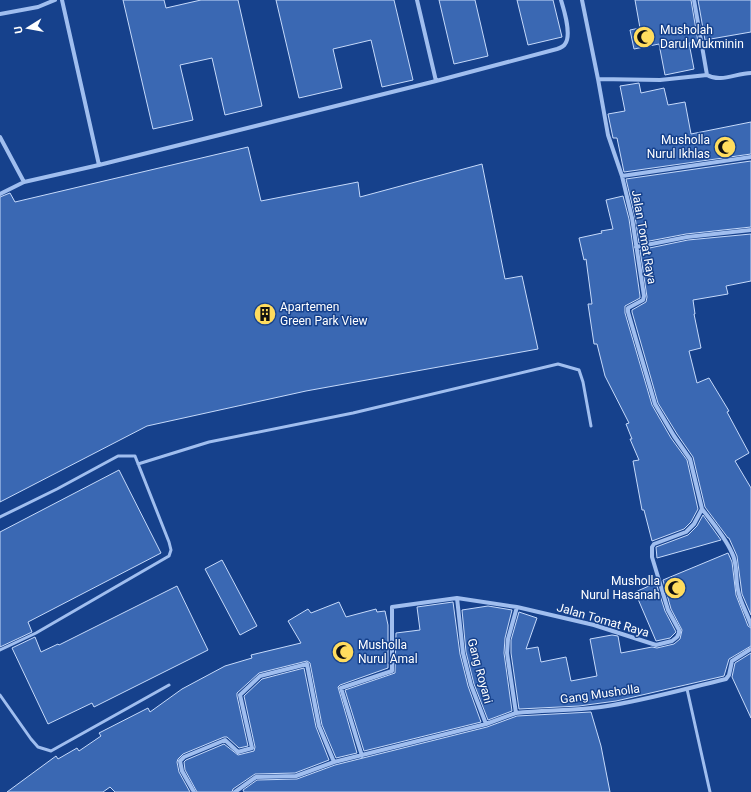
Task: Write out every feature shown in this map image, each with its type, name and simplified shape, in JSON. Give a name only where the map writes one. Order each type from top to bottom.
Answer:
[{"type":"street","points":[[0,14],[38,7],[55,0]]},
{"type":"street","points":[[62,0],[98,165]]},
{"type":"street","points":[[417,0],[436,81]]},
{"type":"street","points":[[0,194],[24,182],[436,81],[557,49],[565,44],[568,37],[568,29],[561,0]]},
{"type":"street","name":"Jalan Tomat Raya","points":[[362,756],[341,688],[392,671],[392,607],[457,598],[517,607],[594,625],[654,645],[672,641],[679,633],[679,630],[668,610],[652,557],[652,547],[654,544],[686,532],[694,524],[702,509],[690,459],[655,404],[630,322],[628,308],[643,300],[644,296],[632,218],[622,176],[608,135],[582,0]]},
{"type":"street","points":[[694,0],[707,75]]},
{"type":"street","points":[[598,79],[660,80],[707,75],[718,79],[742,73],[751,73]]},
{"type":"street","points":[[0,137],[24,182]]},
{"type":"street","points":[[622,176],[751,157]]},
{"type":"street","points":[[636,247],[687,237],[751,230]]},
{"type":"street","points":[[702,509],[718,529],[733,554],[736,567],[735,575],[738,592],[751,622]]},
{"type":"street","name":"Gang Royani","points":[[457,598],[463,653],[471,685],[486,724]]},
{"type":"street","points":[[516,713],[507,653],[508,639],[517,607]]},
{"type":"street","name":"Gang Musholla","points":[[235,792],[256,777],[296,776],[334,762],[486,724],[516,713],[544,710],[573,710],[628,703],[726,679],[729,676],[732,661],[751,649]]},
{"type":"street","points":[[194,792],[182,771],[180,761],[184,757],[225,740],[238,752],[252,748],[240,695],[260,676],[307,664],[319,726],[334,762]]},
{"type":"lane","points":[[138,464],[209,442],[354,413],[558,364],[579,370],[583,382],[591,426]]},
{"type":"lane","points":[[0,517],[57,489],[118,456],[135,456],[171,550],[169,556],[36,632],[0,650]]},
{"type":"lane","points":[[0,695],[31,740],[38,747],[51,750],[169,685]]},
{"type":"lane","points":[[687,689],[710,792]]},
{"type":"building","points":[[123,0],[164,0],[166,8],[201,0],[238,0],[262,106],[225,115],[212,58],[180,65],[193,120],[153,129]]},
{"type":"building","points":[[276,0],[394,0],[413,80],[382,87],[371,40],[333,49],[342,88],[299,98]]},
{"type":"building","points":[[439,0],[475,0],[488,56],[454,64]]},
{"type":"building","points":[[517,0],[553,0],[562,37],[528,45]]},
{"type":"building","points":[[635,0],[691,0],[698,42],[689,43],[694,69],[665,75],[659,44],[634,49],[630,30],[640,28]]},
{"type":"building","points":[[698,0],[751,0],[751,32],[705,40]]},
{"type":"building","points":[[639,83],[641,93],[664,88],[668,105],[685,102],[691,134],[751,122],[751,154],[624,172],[617,138],[613,138],[608,114],[625,111],[620,86]]},
{"type":"building","name":"Apartemen Green Park View","points":[[248,147],[261,201],[358,182],[360,197],[482,164],[505,279],[522,276],[538,349],[306,391],[147,426],[0,502],[0,197],[10,193],[15,202]]},
{"type":"building","points":[[751,161],[751,227],[686,234],[639,243],[635,217],[626,179]]},
{"type":"building","points":[[623,196],[629,219],[640,296],[640,298],[625,306],[625,313],[652,405],[671,438],[687,460],[698,509],[691,522],[684,529],[652,541],[644,510],[642,510],[633,461],[639,460],[630,439],[632,439],[626,424],[629,423],[605,376],[597,344],[594,344],[588,304],[592,304],[586,259],[584,260],[579,238],[613,229],[606,200]]},
{"type":"building","points":[[751,234],[751,281],[726,286],[728,294],[693,300],[694,314],[701,348],[689,351],[697,383],[709,378],[729,411],[727,412],[749,453],[735,461],[751,488],[751,615],[742,594],[737,556],[729,538],[705,507],[693,457],[658,403],[632,310],[646,302],[647,297],[640,250],[688,240]]},
{"type":"building","points":[[119,470],[161,553],[28,622],[32,632],[0,647],[0,532]]},
{"type":"building","points":[[703,515],[721,540],[657,558],[656,547],[688,535],[697,526]]},
{"type":"building","points":[[728,553],[732,562],[736,595],[748,626],[751,628],[751,646],[729,659],[724,676],[616,701],[579,706],[519,709],[511,653],[511,640],[519,612],[537,618],[526,649],[538,647],[541,662],[566,657],[571,681],[597,676],[590,639],[612,635],[618,636],[621,653],[674,644],[680,639],[682,630],[671,609],[663,580]]},
{"type":"building","points":[[222,560],[257,626],[240,635],[205,569]]},
{"type":"building","points":[[656,583],[665,611],[676,632],[670,638],[656,641],[635,592]]},
{"type":"building","points":[[177,586],[208,650],[94,707],[92,703],[48,724],[12,648],[35,637],[41,652],[58,644],[59,645]]},
{"type":"building","points":[[339,602],[346,617],[376,609],[377,612],[385,611],[388,625],[388,668],[338,687],[357,753],[336,758],[322,725],[310,663],[307,661],[259,673],[237,693],[248,746],[239,748],[227,737],[224,737],[183,754],[178,759],[177,762],[179,772],[190,792],[115,792],[110,787],[103,792],[7,792],[56,756],[58,759],[77,748],[79,751],[101,736],[99,733],[148,708],[150,712],[182,689],[225,666],[252,658],[251,655],[301,643],[288,621],[308,609],[311,613]]},
{"type":"building","points":[[453,602],[460,654],[468,686],[481,722],[364,751],[345,690],[395,673],[396,633],[420,630],[417,607]]},
{"type":"building","points":[[488,606],[512,610],[505,638],[504,653],[512,711],[488,720],[474,684],[466,652],[462,610]]},
{"type":"building","points":[[751,653],[751,718],[732,677],[735,663]]},
{"type":"building","points":[[304,668],[316,727],[329,760],[295,773],[255,774],[233,789],[232,792],[197,792],[185,770],[184,762],[224,744],[238,755],[254,751],[255,747],[244,696],[262,679]]},
{"type":"building","points":[[591,712],[601,746],[610,792],[244,792],[243,790],[257,780],[297,779],[335,765],[487,727],[517,716]]},
{"type":"place","name":"Musholah Darul Mukminin","points":[[644,37]]},
{"type":"place","name":"Musholla Nurul Ikhlas","points":[[725,147]]},
{"type":"place","name":"Apartemen Green Park View","points":[[265,314]]},
{"type":"place","name":"Musholla Nurul Hasanah","points":[[675,588]]},
{"type":"place","name":"Musholla Nurul Amal","points":[[343,652]]}]
